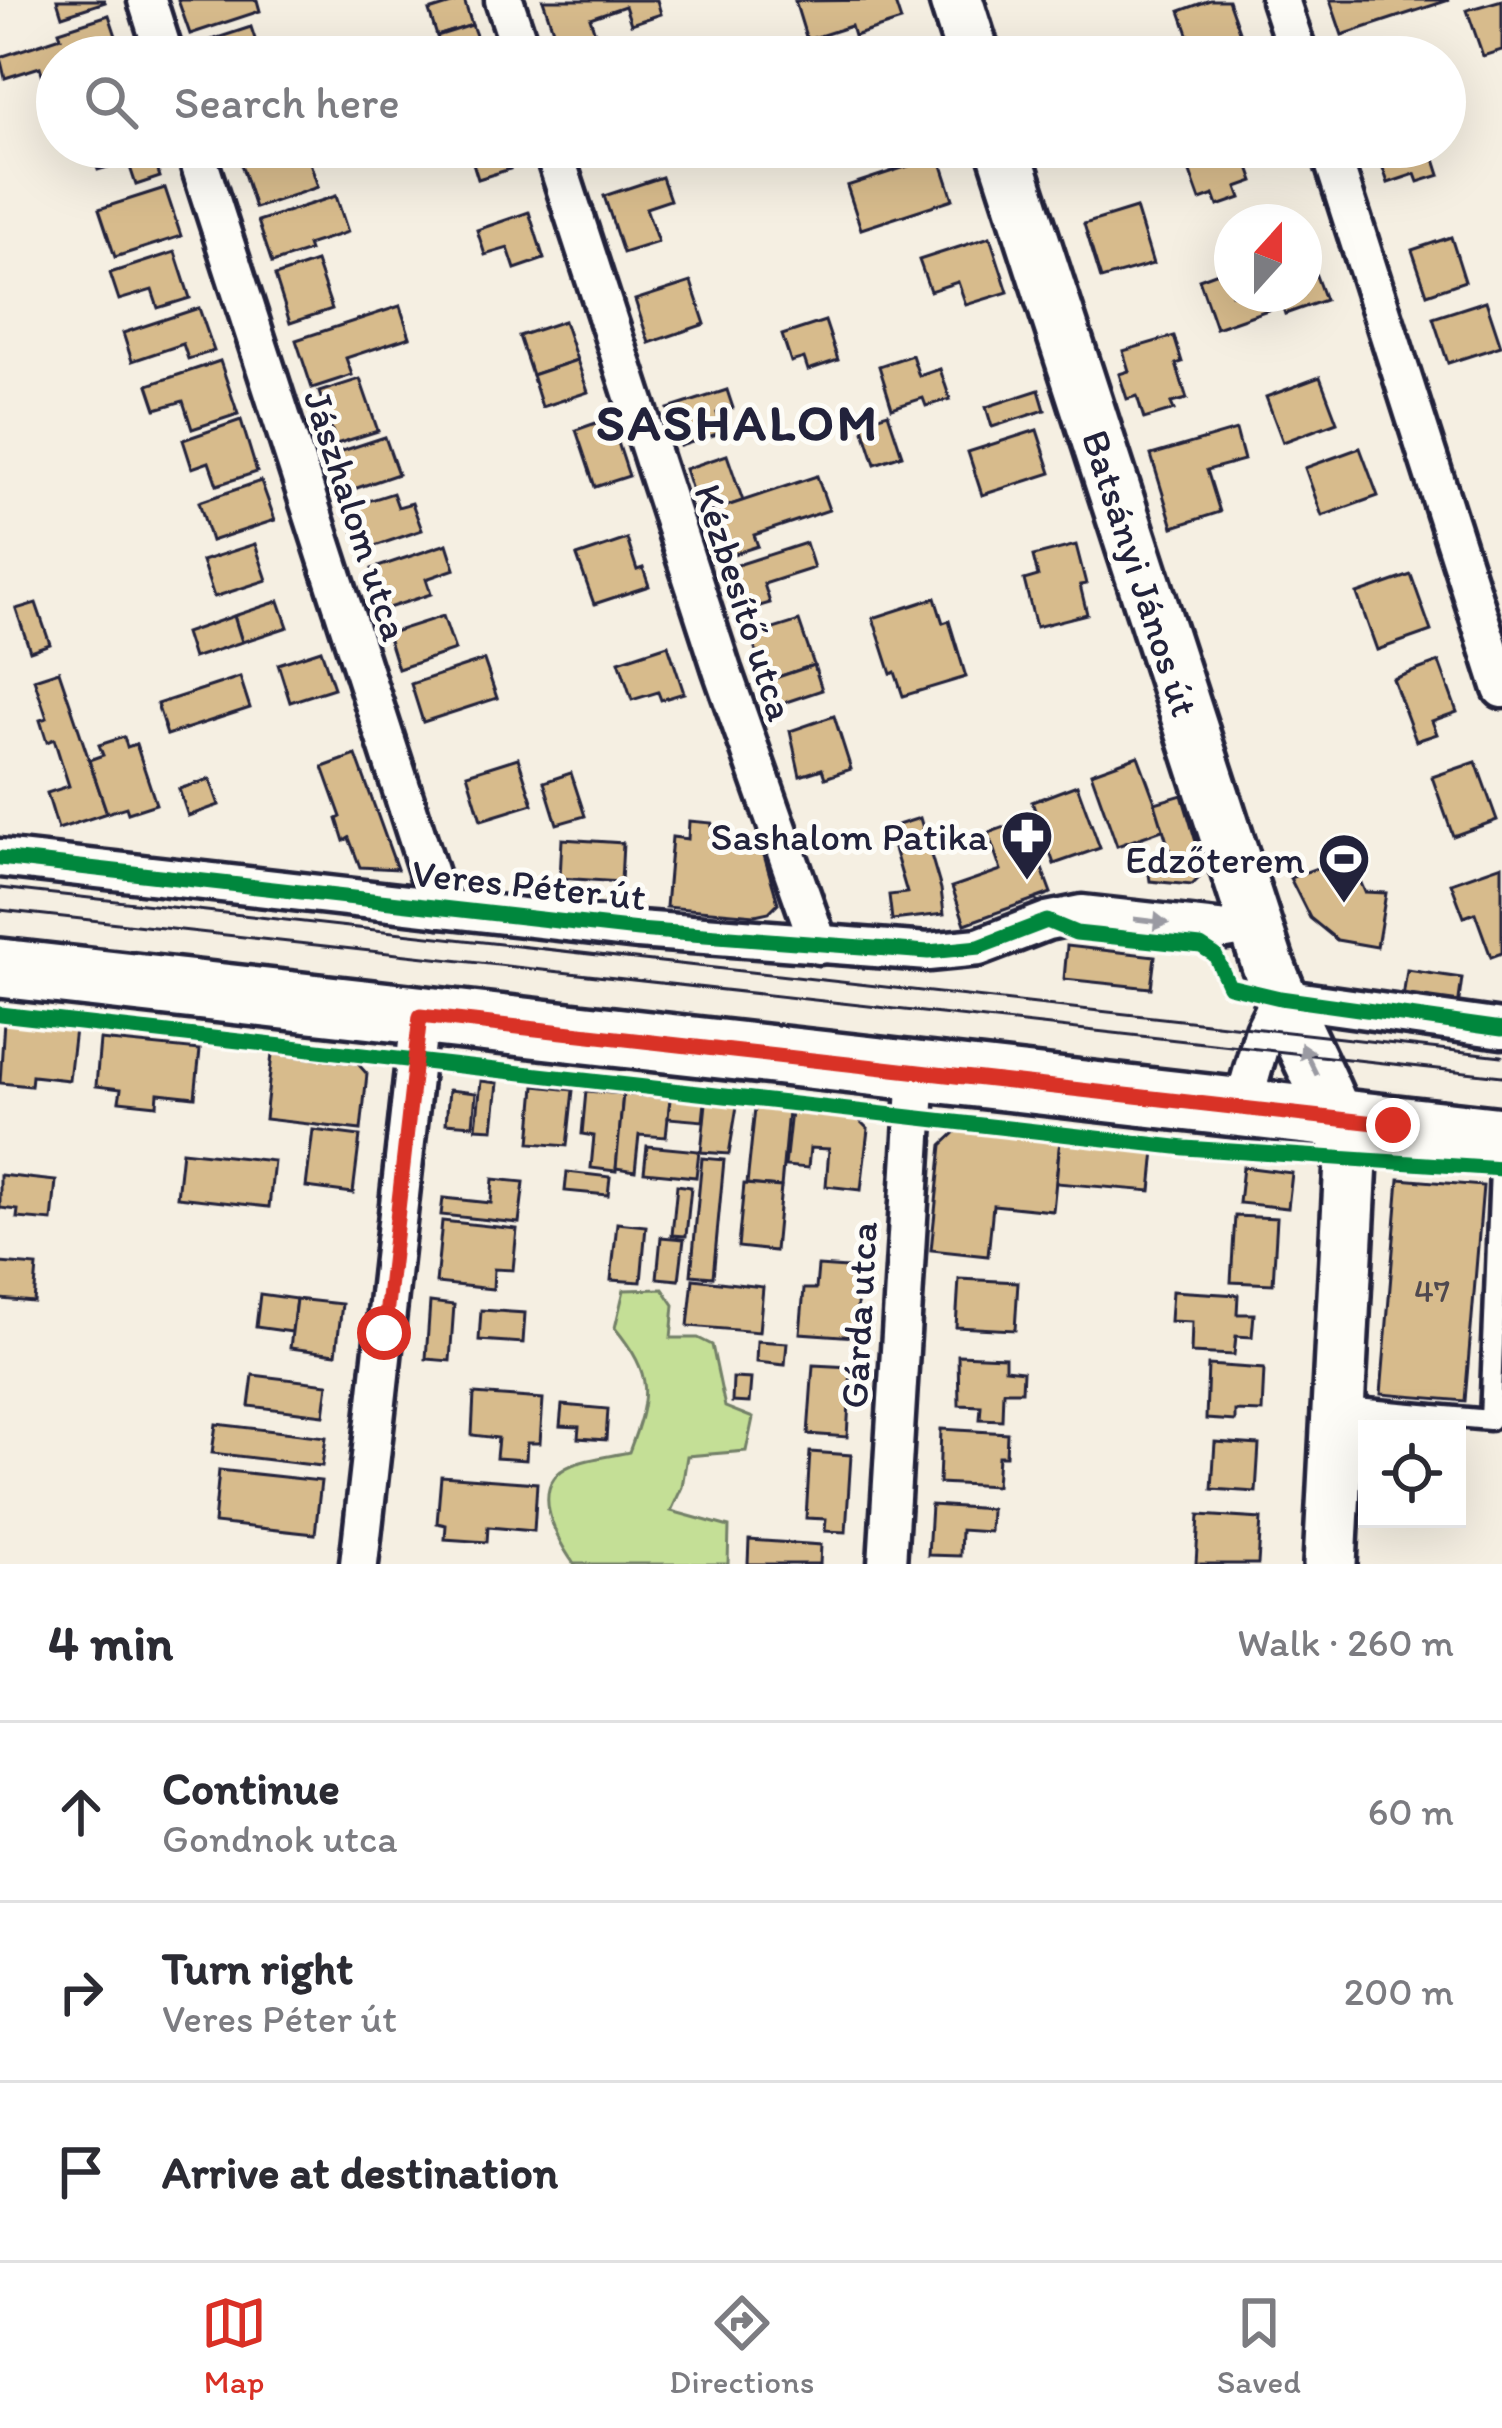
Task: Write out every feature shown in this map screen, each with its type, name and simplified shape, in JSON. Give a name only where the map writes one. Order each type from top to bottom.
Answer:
[{"type":"main road","points":[[0,968],[1502,1137]]},
{"type":"street","points":[[147,0],[158,36]]},
{"type":"street","points":[[504,0],[516,36]]},
{"type":"street","points":[[956,0],[967,36]]},
{"type":"street","points":[[1280,0],[1292,36]]},
{"type":"street","name":"Jászhalom utca","points":[[201,168],[440,908]]},
{"type":"street","name":"Kézbesítő utca","points":[[559,168],[722,670],[819,945]]},
{"type":"street","name":"Batsányi János út","points":[[1010,168],[1255,925],[1280,998],[1339,1119],[1352,1173],[1330,1564]]},
{"type":"street","points":[[1336,168],[1502,689]]},
{"type":"street","name":"Veres Péter út","points":[[0,858],[440,908],[928,952],[979,947],[1047,921],[1082,914],[1226,930],[1255,925]]},
{"type":"street","points":[[1242,1108],[1264,1030],[1280,998],[1502,1029]]},
{"type":"street","points":[[359,1564],[420,1016]]},
{"type":"street","name":"Gárda utca","points":[[887,1564],[917,1072]]},
{"type":"lane","points":[[1339,1407],[1490,1420],[1493,1251],[1502,1137]]},
{"type":"green space","points":[[663,1289],[674,1305],[671,1338],[698,1338],[712,1345],[725,1407],[753,1418],[746,1451],[687,1456],[682,1487],[671,1511],[729,1527],[728,1564],[574,1564],[553,1526],[548,1497],[551,1484],[572,1465],[629,1452],[644,1387],[637,1360],[615,1328],[624,1290]]},
{"type":"building","points":[[57,0],[104,0],[105,2],[62,16]]},
{"type":"building","points":[[178,0],[257,0],[260,11],[190,34]]},
{"type":"building","points":[[464,0],[472,25],[437,36],[429,11]]},
{"type":"building","points":[[543,0],[657,0],[661,14],[631,24],[625,6],[590,18],[596,36],[555,36]]},
{"type":"building","points":[[894,0],[901,21],[854,36],[851,26],[806,36],[795,1]]},
{"type":"building","points":[[1210,0],[1228,0],[1241,36],[1189,36],[1180,11]]},
{"type":"building","points":[[1330,0],[1449,0],[1342,35]]},
{"type":"building","points":[[1502,0],[1502,50],[1483,56],[1467,10]]},
{"type":"building","points":[[109,15],[116,36],[61,36],[59,31]]},
{"type":"building","points":[[472,25],[476,36],[437,36]]},
{"type":"building","points":[[251,27],[254,36],[223,36]]},
{"type":"building","points":[[36,45],[36,68],[5,78],[0,57]]},
{"type":"building","points":[[130,168],[157,168],[160,177],[136,185]]},
{"type":"building","points":[[242,168],[312,168],[318,187],[255,208]]},
{"type":"building","points":[[475,168],[510,168],[510,169],[478,179]]},
{"type":"building","points":[[902,168],[943,168],[953,199],[861,229],[847,186]]},
{"type":"building","points":[[1189,168],[1249,168],[1254,181],[1237,187],[1241,198],[1217,204],[1214,195],[1200,200]]},
{"type":"building","points":[[1383,168],[1438,168],[1440,175],[1418,182],[1415,174],[1388,183]]},
{"type":"building","points":[[662,177],[670,200],[646,208],[658,242],[623,253],[604,196]]},
{"type":"building","points":[[165,188],[181,236],[115,257],[99,209]]},
{"type":"building","points":[[336,196],[348,232],[272,263],[258,221]]},
{"type":"building","points":[[1136,208],[1153,264],[1101,279],[1084,224]]},
{"type":"building","points":[[529,212],[544,259],[515,269],[508,248],[485,255],[477,230]]},
{"type":"building","points":[[990,237],[1008,292],[966,305],[958,282],[930,291],[919,260]]},
{"type":"building","points":[[1451,237],[1465,281],[1427,294],[1412,250]]},
{"type":"building","points":[[175,252],[190,298],[158,308],[152,290],[119,300],[110,273]]},
{"type":"building","points":[[316,262],[332,309],[290,323],[275,276]]},
{"type":"building","points":[[1214,274],[1214,312],[1262,312],[1216,328],[1199,279]]},
{"type":"building","points":[[691,282],[705,324],[649,343],[635,300]]},
{"type":"building","points":[[1486,301],[1501,346],[1448,363],[1433,318]]},
{"type":"building","points":[[400,306],[410,337],[346,358],[352,375],[312,388],[296,340]]},
{"type":"building","points":[[199,308],[214,351],[188,359],[183,344],[132,361],[123,333]]},
{"type":"building","points":[[564,321],[577,360],[532,375],[519,336]]},
{"type":"building","points":[[825,321],[838,360],[808,370],[804,358],[791,362],[782,335]]},
{"type":"building","points":[[1174,336],[1182,362],[1176,364],[1187,399],[1171,403],[1174,410],[1144,419],[1137,396],[1127,399],[1119,374],[1129,371],[1123,351]]},
{"type":"building","points":[[912,355],[919,376],[940,369],[950,399],[926,406],[923,398],[892,408],[879,366]]},
{"type":"building","points":[[577,360],[588,392],[542,407],[532,375]]},
{"type":"building","points":[[220,361],[238,414],[192,429],[183,401],[156,409],[148,385]]},
{"type":"building","points":[[1320,377],[1337,422],[1283,442],[1266,397]]},
{"type":"building","points":[[360,379],[378,431],[336,444],[331,427],[323,430],[318,415],[326,413],[319,392]]},
{"type":"building","points":[[727,390],[733,408],[717,413],[723,432],[680,446],[668,409]]},
{"type":"building","points":[[1039,390],[1045,410],[992,427],[986,407]]},
{"type":"building","points":[[888,413],[902,455],[875,464],[861,421]]},
{"type":"building","points":[[610,418],[629,476],[595,487],[576,430]]},
{"type":"building","points":[[241,420],[257,472],[217,485],[209,462],[192,468],[183,440]]},
{"type":"building","points":[[1037,430],[1051,473],[982,495],[968,452]]},
{"type":"building","points":[[1236,430],[1244,460],[1207,470],[1220,512],[1173,527],[1151,455]]},
{"type":"building","points":[[385,437],[398,474],[348,491],[336,453]]},
{"type":"building","points":[[1360,448],[1378,496],[1322,516],[1305,468]]},
{"type":"building","points":[[727,455],[743,501],[700,515],[685,469]]},
{"type":"building","points":[[817,476],[829,510],[754,535],[758,546],[715,560],[700,515]]},
{"type":"building","points":[[261,481],[275,520],[211,541],[199,502]]},
{"type":"building","points":[[393,493],[398,507],[412,503],[422,530],[360,551],[346,508]]},
{"type":"building","points":[[627,539],[637,570],[643,568],[649,586],[594,604],[577,556]]},
{"type":"building","points":[[806,543],[814,568],[764,584],[770,603],[740,612],[725,569]]},
{"type":"building","points":[[255,544],[267,580],[214,597],[202,561]]},
{"type":"building","points":[[447,544],[455,569],[426,579],[431,594],[385,609],[372,569]]},
{"type":"building","points":[[1076,545],[1086,584],[1080,585],[1087,614],[1036,627],[1024,580],[1038,576],[1033,556]]},
{"type":"building","points":[[1411,575],[1431,631],[1377,650],[1357,594]]},
{"type":"building","points":[[935,598],[943,623],[949,621],[966,677],[903,696],[873,618]]},
{"type":"building","points":[[279,601],[288,627],[242,642],[234,616]]},
{"type":"building","points":[[36,603],[50,644],[30,651],[16,609]]},
{"type":"building","points":[[234,616],[242,642],[193,658],[185,633]]},
{"type":"building","points":[[443,616],[455,650],[398,669],[387,634]]},
{"type":"building","points":[[799,621],[814,665],[766,681],[751,636]]},
{"type":"building","points":[[668,645],[684,693],[661,700],[658,692],[632,700],[619,661]]},
{"type":"building","points":[[321,650],[334,688],[290,702],[278,664]]},
{"type":"building","points":[[484,660],[497,698],[423,722],[411,684]]},
{"type":"building","points":[[1439,662],[1457,712],[1432,721],[1437,734],[1416,741],[1393,679]]},
{"type":"building","points":[[814,665],[822,690],[774,706],[766,681]]},
{"type":"building","points":[[59,671],[107,813],[58,829],[47,793],[69,786],[54,739],[47,742],[40,720],[47,718],[34,679]]},
{"type":"building","points":[[240,677],[250,708],[167,735],[157,704]]},
{"type":"building","points":[[834,716],[851,769],[825,778],[822,769],[800,776],[790,731]]},
{"type":"building","points":[[124,737],[127,747],[136,744],[156,804],[128,813],[126,807],[107,813],[89,760],[103,755],[99,745]]},
{"type":"building","points":[[356,755],[397,869],[360,867],[349,838],[344,841],[337,819],[341,817],[323,767]]},
{"type":"building","points":[[1138,756],[1165,829],[1117,846],[1091,773]]},
{"type":"building","points":[[518,758],[533,804],[481,820],[467,774]]},
{"type":"building","points":[[1476,762],[1497,820],[1453,836],[1432,777]]},
{"type":"building","points":[[571,773],[585,816],[557,824],[544,782]]},
{"type":"building","points":[[210,779],[219,805],[188,816],[179,789]]},
{"type":"building","points":[[1077,785],[1100,848],[1054,864],[1032,802]]},
{"type":"building","points":[[1182,795],[1205,872],[1192,885],[1150,881],[1147,860],[1172,858],[1155,803]]},
{"type":"building","points":[[920,818],[944,914],[892,920],[889,895],[907,893],[888,828]]},
{"type":"building","points":[[1024,820],[1051,893],[965,924],[952,887],[1001,870],[988,833]]},
{"type":"building","points":[[689,821],[712,823],[711,841],[761,845],[778,903],[769,912],[755,915],[666,907],[672,837],[688,839]]},
{"type":"building","points":[[562,839],[623,843],[621,882],[560,878]]},
{"type":"building","name":"Edzőterem","points":[[1349,856],[1365,892],[1386,893],[1377,947],[1337,940],[1310,918],[1290,878]]},
{"type":"building","points":[[1502,865],[1502,953],[1491,957],[1475,913],[1464,917],[1451,883]]},
{"type":"building","points":[[1067,946],[1155,956],[1151,988],[1064,979]]},
{"type":"building","points":[[1407,970],[1462,978],[1458,1007],[1403,998]]},
{"type":"building","points":[[4,1021],[75,1029],[69,1080],[32,1076],[31,1086],[0,1083]]},
{"type":"building","points":[[100,1040],[200,1050],[195,1097],[158,1093],[157,1105],[119,1101],[121,1089],[96,1086]]},
{"type":"building","points":[[272,1054],[358,1064],[367,1074],[361,1130],[265,1119]]},
{"type":"building","points":[[481,1081],[498,1083],[493,1129],[476,1128]]},
{"type":"building","points":[[535,1086],[573,1090],[567,1146],[530,1143]]},
{"type":"building","points":[[449,1090],[476,1093],[473,1125],[446,1123]]},
{"type":"building","points":[[586,1091],[623,1094],[616,1171],[591,1168],[594,1136],[582,1134]]},
{"type":"building","points":[[623,1094],[670,1099],[666,1137],[639,1135],[635,1171],[616,1168]]},
{"type":"building","points":[[670,1099],[705,1102],[703,1121],[668,1118]]},
{"type":"building","points":[[706,1103],[737,1106],[729,1154],[701,1152]]},
{"type":"building","points":[[755,1108],[788,1111],[781,1187],[747,1184]]},
{"type":"building","points":[[791,1111],[857,1118],[868,1129],[861,1190],[826,1186],[829,1149],[810,1148],[808,1168],[785,1166]]},
{"type":"building","points":[[313,1130],[360,1136],[353,1193],[306,1187]]},
{"type":"building","points":[[958,1130],[1060,1140],[1053,1211],[993,1205],[988,1256],[931,1250],[942,1145]]},
{"type":"building","points":[[1060,1140],[1155,1150],[1151,1191],[1056,1183]]},
{"type":"building","points":[[647,1146],[699,1151],[696,1177],[644,1172]]},
{"type":"building","points":[[182,1151],[274,1161],[269,1207],[177,1197]]},
{"type":"building","points":[[702,1158],[724,1160],[713,1277],[691,1275]]},
{"type":"building","points":[[1243,1167],[1292,1173],[1288,1208],[1239,1203]]},
{"type":"building","points":[[567,1172],[610,1177],[608,1195],[565,1191]]},
{"type":"building","points":[[0,1175],[56,1181],[52,1221],[17,1218],[18,1210],[0,1208]]},
{"type":"building","points":[[493,1179],[524,1182],[519,1223],[441,1215],[443,1198],[491,1203]]},
{"type":"building","points":[[1399,1179],[1483,1186],[1465,1401],[1381,1394]]},
{"type":"building","points":[[744,1184],[781,1187],[775,1251],[738,1247]]},
{"type":"building","points":[[677,1185],[691,1187],[686,1236],[672,1235]]},
{"type":"building","points":[[1235,1216],[1277,1218],[1273,1284],[1231,1282]]},
{"type":"building","points":[[442,1221],[517,1229],[513,1270],[494,1269],[493,1289],[436,1283]]},
{"type":"building","points":[[617,1223],[646,1226],[641,1282],[611,1280]]},
{"type":"building","points":[[661,1237],[684,1239],[679,1280],[657,1278]]},
{"type":"building","points":[[0,1263],[37,1266],[34,1302],[0,1299]]},
{"type":"building","points":[[818,1266],[859,1274],[855,1337],[800,1333],[804,1289],[816,1289]]},
{"type":"building","points":[[693,1279],[763,1287],[759,1332],[688,1326]]},
{"type":"building","points":[[959,1279],[1018,1282],[1015,1330],[956,1327]]},
{"type":"building","points":[[1172,1291],[1238,1295],[1237,1314],[1254,1314],[1252,1337],[1236,1336],[1234,1355],[1191,1353],[1192,1322],[1170,1321]]},
{"type":"building","points":[[260,1294],[296,1299],[292,1332],[256,1327]]},
{"type":"building","points":[[296,1299],[342,1304],[336,1354],[290,1348]]},
{"type":"building","points":[[430,1302],[454,1305],[450,1361],[426,1359]]},
{"type":"building","points":[[481,1310],[525,1313],[523,1343],[479,1340]]},
{"type":"building","points":[[757,1341],[787,1343],[785,1365],[756,1362]]},
{"type":"building","points":[[958,1355],[1005,1357],[1005,1369],[1023,1371],[1022,1391],[1003,1391],[1002,1420],[980,1419],[981,1406],[959,1405]]},
{"type":"building","points":[[813,1365],[851,1367],[847,1437],[808,1434]]},
{"type":"building","points":[[1208,1365],[1264,1369],[1262,1412],[1235,1411],[1235,1421],[1206,1419]]},
{"type":"building","points":[[253,1375],[328,1384],[324,1415],[249,1406]]},
{"type":"building","points":[[733,1378],[751,1379],[749,1403],[732,1402]]},
{"type":"building","points":[[474,1394],[543,1399],[540,1443],[527,1443],[526,1460],[496,1458],[498,1438],[472,1435]]},
{"type":"building","points":[[562,1405],[608,1409],[606,1440],[578,1438],[579,1427],[560,1426]]},
{"type":"building","points":[[216,1424],[326,1437],[322,1466],[212,1453]]},
{"type":"building","points":[[941,1429],[1007,1433],[1006,1456],[998,1456],[996,1486],[939,1483]]},
{"type":"building","points":[[1215,1442],[1259,1445],[1256,1492],[1212,1489]]},
{"type":"building","points":[[810,1452],[851,1455],[846,1532],[825,1531],[826,1519],[806,1518]]},
{"type":"building","points":[[219,1470],[321,1481],[315,1534],[214,1523]]},
{"type":"building","points":[[441,1476],[537,1483],[534,1531],[488,1527],[487,1542],[445,1539],[446,1525],[437,1523]]},
{"type":"building","points":[[931,1505],[991,1509],[990,1532],[961,1530],[960,1556],[928,1555]]},
{"type":"building","points":[[1199,1515],[1261,1519],[1258,1564],[1196,1564]]},
{"type":"building","points":[[749,1540],[821,1545],[820,1564],[748,1564]]},
{"type":"tram line","points":[[0,888],[1502,1056]]},
{"type":"tram line","points":[[0,910],[1502,1076]]},
{"type":"cycle path","points":[[0,858],[638,930],[928,952],[979,947],[1047,921],[1076,933],[1201,946],[1215,955],[1229,986],[1280,998],[1502,1029]]},
{"type":"cycle path","points":[[0,1014],[1185,1148],[1502,1169]]},
{"type":"place","name":"Sashalom Patika","points":[[1027,882]]},
{"type":"place","name":"Edzőterem","points":[[1344,905]]},
{"type":"district","name":"SASHALOM","points":[[738,422]]},
{"type":"route","points":[[384,1333],[420,1016],[1393,1125]]}]
